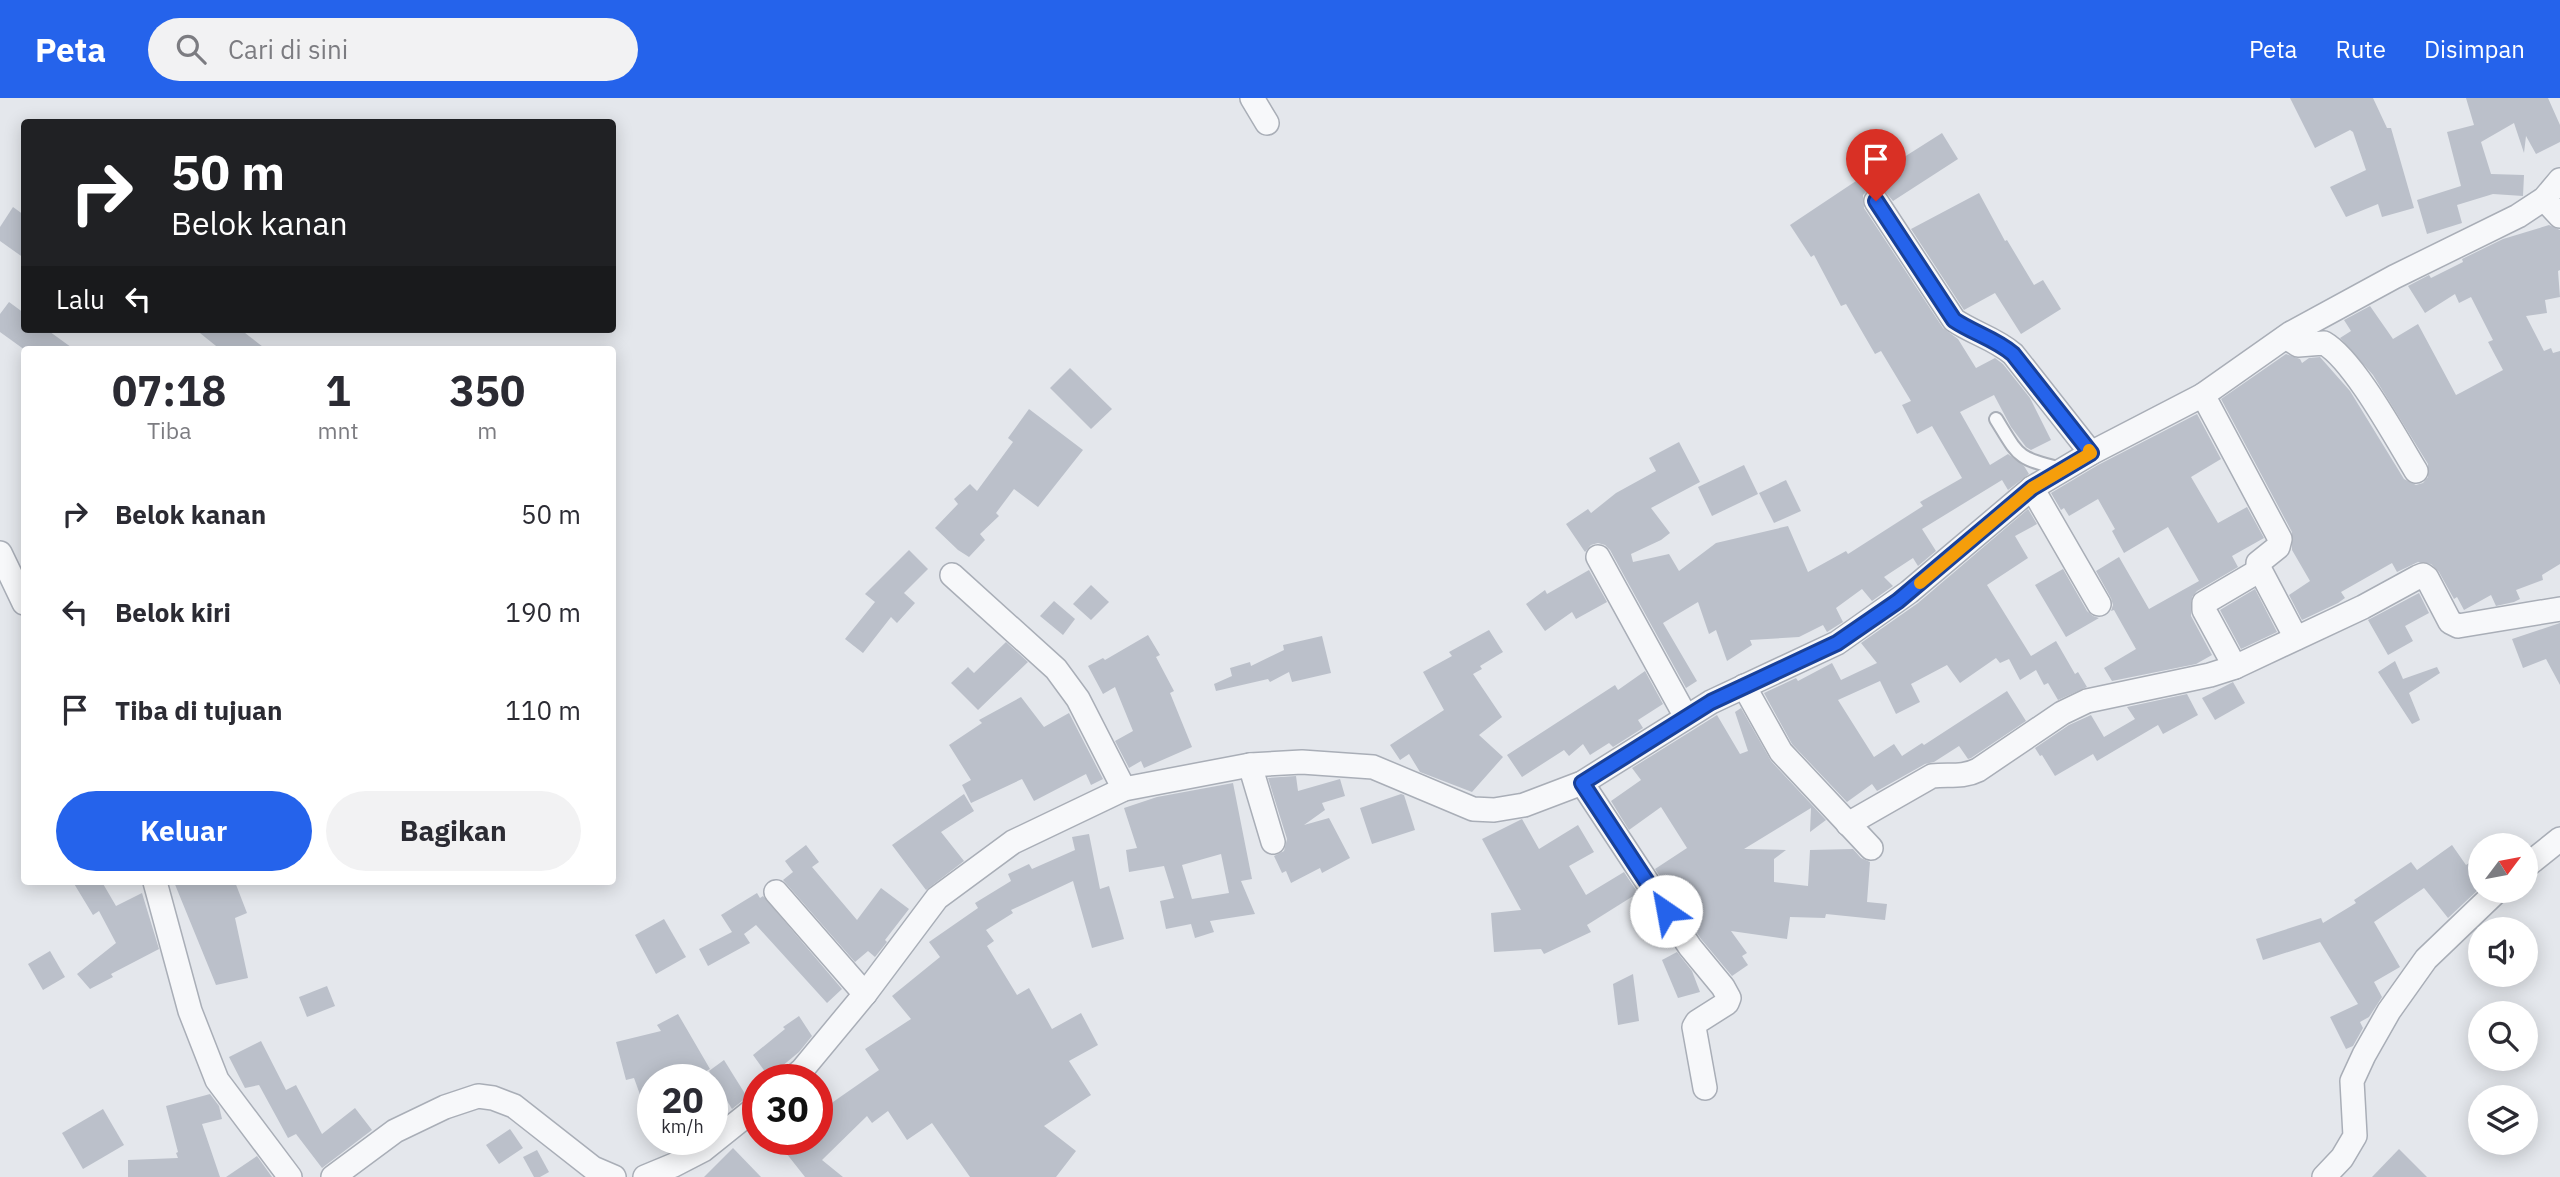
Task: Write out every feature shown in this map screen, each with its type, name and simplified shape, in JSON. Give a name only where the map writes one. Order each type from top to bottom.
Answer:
[{"type":"street","points":[[1252,98],[1267,123]]},
{"type":"street","points":[[807,1064],[865,994],[937,898],[1013,842],[1124,789],[1250,765],[1301,762],[1373,766],[1473,809],[1494,810],[1524,804],[1582,783],[1686,717],[1744,686],[1837,643],[1886,610],[2032,488],[2091,453],[2203,395],[2286,337],[2394,277],[2518,216],[2544,199],[2560,180]]},
{"type":"street","points":[[2544,199],[2560,216]]},
{"type":"street","points":[[1876,201],[1954,320],[1971,332],[2003,345],[2013,354],[2091,453]]},
{"type":"street","points":[[2286,337],[2298,345],[2324,343],[2337,353],[2364,388],[2416,471]]},
{"type":"street","points":[[2203,395],[2280,539],[2278,547],[2258,563],[2296,638]]},
{"type":"street","points":[[2032,488],[2099,604]]},
{"type":"street","points":[[0,553],[21,597]]},
{"type":"street","points":[[1598,556],[1686,717]]},
{"type":"street","points":[[2235,667],[2204,610],[2204,603],[2260,570]]},
{"type":"street","points":[[951,575],[1055,669],[1078,699],[1124,789]]},
{"type":"street","points":[[1848,824],[1933,776],[1966,776],[1978,770],[2062,713],[2087,701],[2210,675],[2235,667],[2363,607],[2423,575],[2450,622],[2458,626],[2560,609]]},
{"type":"street","points":[[1744,686],[1782,752],[1871,848]]},
{"type":"street","points":[[1250,765],[1273,842]]},
{"type":"street","points":[[1582,783],[1690,947],[1729,998],[1727,1003],[1697,1022],[1694,1027],[1706,1088]]},
{"type":"street","points":[[2538,857],[2560,839]]},
{"type":"street","points":[[156,885],[190,1011],[217,1080],[290,1177]]},
{"type":"street","points":[[776,892],[865,994]]},
{"type":"street","points":[[2323,1177],[2342,1158],[2355,1136],[2352,1081],[2389,1011],[2426,959],[2484,903]]},
{"type":"street","points":[[333,1177],[395,1131],[445,1107],[478,1097],[494,1098],[514,1106],[593,1168],[614,1177]]},
{"type":"street","points":[[645,1177],[703,1150],[742,1119]]},
{"type":"lane","points":[[1996,419],[2021,457],[2064,470]]},
{"type":"building","points":[[2290,98],[2373,98],[2387,128],[2391,128],[2414,208],[2382,217],[2378,204],[2346,217],[2330,187],[2366,170],[2353,132],[2350,130],[2315,148]]},
{"type":"building","points":[[2466,98],[2548,98],[2560,125],[2560,142],[2536,154],[2526,136],[2524,153],[2514,123],[2481,142],[2491,174],[2524,175],[2523,196],[2493,194],[2457,205],[2462,223],[2427,234],[2417,200],[2461,186],[2447,132],[2474,125]]},
{"type":"building","points":[[1942,133],[1958,159],[1893,201],[1883,189],[1869,189],[1863,195],[1864,208],[1943,328],[1958,339],[1976,368],[1995,358],[2003,364],[2030,398],[2051,440],[2031,450],[2026,447],[2011,427],[1994,395],[1960,412],[1990,465],[2008,454],[2024,466],[2029,474],[2008,490],[2002,480],[1922,529],[1936,551],[1918,566],[1913,558],[1884,577],[1893,586],[1872,601],[1862,589],[1836,608],[1843,622],[1827,632],[1823,625],[1799,637],[1750,640],[1752,645],[1727,661],[1716,630],[1709,634],[1698,602],[1663,623],[1697,681],[1686,688],[1610,550],[1598,543],[1591,545],[1585,552],[1566,524],[1588,509],[1591,513],[1616,493],[1656,471],[1649,458],[1679,442],[1700,482],[1651,508],[1670,533],[1631,554],[1633,562],[1669,554],[1679,571],[1716,543],[1788,526],[1808,572],[1846,551],[1848,554],[1923,506],[1920,502],[1962,478],[1932,426],[1917,434],[1902,405],[1911,401],[1881,351],[1875,354],[1846,304],[1841,306],[1814,255],[1811,257],[1790,225],[1856,181],[1860,185]]},
{"type":"building","points":[[1979,193],[2005,241],[2007,240],[2034,285],[2043,280],[2061,309],[2021,334],[1995,293],[1964,310],[1911,229]]},
{"type":"building","points":[[13,207],[21,213],[21,256],[0,241],[0,227]]},
{"type":"building","points":[[2549,225],[2560,230],[2560,297],[2545,300],[2547,313],[2526,316],[2544,351],[2551,348],[2553,353],[2560,351],[2560,564],[2542,575],[2543,580],[2516,590],[2520,599],[2514,602],[2496,606],[2491,595],[2464,610],[2431,564],[2418,562],[2397,572],[2392,563],[2341,592],[2345,598],[2338,603],[2302,620],[2289,595],[2310,581],[2292,550],[2292,532],[2221,399],[2286,354],[2300,359],[2302,363],[2309,358],[2320,357],[2350,391],[2404,479],[2416,485],[2423,483],[2428,477],[2428,464],[2373,375],[2340,338],[2351,331],[2344,320],[2370,306],[2393,339],[2418,324],[2456,395],[2503,370],[2488,342],[2493,340],[2471,297],[2459,303],[2455,294],[2425,313],[2408,286],[2429,275],[2431,278],[2503,239]]},
{"type":"building","points":[[9,302],[21,311],[21,333],[52,333],[69,346],[21,347],[0,332],[0,314]]},
{"type":"building","points":[[200,333],[245,333],[262,346],[216,346]]},
{"type":"building","points":[[1070,368],[1112,409],[1091,429],[1050,388]]},
{"type":"building","points":[[1029,409],[1083,450],[1038,507],[1014,489],[996,513],[999,516],[980,534],[985,540],[969,557],[935,528],[958,504],[954,499],[970,484],[977,491],[1013,442],[1008,438]]},
{"type":"building","points":[[2197,414],[2221,459],[2191,477],[2218,523],[2247,507],[2264,538],[2232,556],[2238,567],[2197,591],[2192,597],[2191,616],[2212,655],[2196,664],[2112,681],[2104,668],[2136,649],[2114,610],[2111,611],[2111,598],[2096,571],[2119,557],[2149,609],[2199,581],[2168,527],[2124,553],[2112,531],[2115,529],[2098,499],[2069,516],[2064,508],[2061,510],[2051,493],[2098,465]]},
{"type":"building","points":[[1744,465],[1758,494],[1712,516],[1698,487]]},
{"type":"building","points":[[1786,480],[1801,511],[1774,523],[1759,493]]},
{"type":"building","points":[[2028,509],[2037,524],[2015,536],[2028,558],[1987,585],[2031,656],[2056,641],[2075,674],[2078,672],[2087,687],[2058,700],[2048,683],[2044,685],[2036,670],[2020,680],[2009,659],[2000,663],[1996,658],[1960,683],[1947,665],[1911,684],[1920,702],[1896,714],[1880,681],[1838,700],[1874,757],[1894,744],[1902,756],[1922,743],[1924,745],[2007,691],[2026,721],[1971,758],[1968,759],[1959,746],[1877,791],[1872,784],[1847,802],[1792,744],[1764,693],[1796,678],[1798,681],[1832,663],[1841,680],[1877,663],[1861,643],[1918,603]]},
{"type":"building","points":[[909,550],[928,569],[904,593],[915,603],[897,623],[891,617],[863,653],[845,639],[875,602],[865,594]]},
{"type":"building","points":[[2063,569],[2087,611],[2099,618],[2066,637],[2035,585]]},
{"type":"building","points":[[1589,570],[1607,602],[1576,619],[1572,612],[1545,631],[1526,604],[1545,590],[1547,594]]},
{"type":"building","points":[[1091,585],[1109,602],[1091,620],[1073,604]]},
{"type":"building","points":[[2255,589],[2277,632],[2241,649],[2220,610]]},
{"type":"building","points":[[2419,593],[2429,613],[2405,626],[2413,641],[2388,655],[2368,620]]},
{"type":"building","points":[[1054,601],[1075,619],[1063,635],[1040,616]]},
{"type":"building","points":[[2560,623],[2560,685],[2546,659],[2523,668],[2512,639]]},
{"type":"building","points":[[1489,630],[1503,652],[1480,666],[1482,669],[1473,674],[1502,717],[1479,735],[1503,757],[1472,792],[1420,772],[1409,754],[1400,760],[1390,745],[1444,710],[1423,672],[1452,656],[1449,652]]},
{"type":"building","points":[[1148,635],[1160,655],[1156,657],[1174,691],[1170,693],[1192,747],[1144,768],[1141,761],[1129,768],[1115,741],[1133,731],[1115,687],[1103,694],[1088,666],[1103,658],[1105,660]]},
{"type":"building","points":[[1322,636],[1331,673],[1292,682],[1289,672],[1270,682],[1268,679],[1216,691],[1214,684],[1232,676],[1230,668],[1250,662],[1251,666],[1284,650],[1283,645]]},
{"type":"building","points":[[1006,642],[1028,662],[978,710],[951,683],[968,667],[974,673]]},
{"type":"building","points":[[2395,661],[2403,679],[2437,667],[2440,673],[2409,693],[2420,720],[2412,724],[2378,672]]},
{"type":"building","points":[[1645,671],[1663,704],[1638,720],[1643,728],[1613,747],[1609,743],[1590,755],[1583,744],[1569,756],[1564,750],[1522,777],[1507,755],[1615,685],[1618,690]]},
{"type":"building","points":[[2233,682],[2245,703],[2215,720],[2202,698]]},
{"type":"building","points":[[2187,694],[2198,715],[2163,734],[2158,725],[2097,761],[2093,754],[2055,776],[2035,748],[2069,725],[2091,715],[2104,737],[2135,719],[2127,707]]},
{"type":"building","points":[[1021,697],[1044,727],[1069,713],[1103,779],[1091,785],[1086,774],[1034,801],[1022,779],[971,803],[962,785],[971,780],[949,745],[982,723],[979,720]]},
{"type":"building","points":[[1741,708],[1771,761],[1826,820],[1810,832],[1811,808],[1744,849],[1786,850],[1774,859],[1774,882],[1808,886],[1810,850],[1853,849],[1861,858],[1870,862],[1867,902],[1887,904],[1885,920],[1826,914],[1825,918],[1790,917],[1787,939],[1731,931],[1747,953],[1742,956],[1748,965],[1732,976],[1701,939],[1655,869],[1687,848],[1661,807],[1629,830],[1611,801],[1641,780],[1632,768],[1717,715],[1740,754],[1748,751],[1735,712]]},
{"type":"building","points":[[1296,776],[1298,791],[1340,779],[1345,796],[1322,803],[1325,810],[1304,825],[1329,818],[1350,858],[1322,873],[1320,868],[1291,883],[1286,871],[1282,873],[1274,856],[1284,851],[1287,839],[1268,778]]},
{"type":"building","points":[[1233,783],[1252,879],[1241,881],[1255,914],[1210,921],[1214,932],[1195,938],[1191,924],[1166,929],[1160,901],[1174,898],[1164,866],[1129,872],[1126,850],[1137,848],[1124,808],[1157,797]],"holes":[[[1221,854],[1229,893],[1192,899],[1182,865]]]},
{"type":"building","points":[[964,794],[974,811],[941,832],[964,861],[926,890],[892,845]]},
{"type":"building","points":[[1404,795],[1415,830],[1372,844],[1360,808]]},
{"type":"building","points":[[1522,819],[1539,849],[1578,825],[1594,852],[1569,866],[1586,895],[1624,872],[1638,893],[1587,925],[1591,932],[1544,954],[1541,949],[1494,952],[1491,913],[1521,910],[1482,839]]},
{"type":"building","points":[[1089,834],[1100,889],[1109,886],[1124,939],[1092,948],[1073,881],[1011,910],[1013,913],[986,930],[994,941],[987,946],[1017,995],[1029,988],[1052,1029],[1081,1013],[1098,1045],[1069,1061],[1091,1095],[1044,1126],[1076,1151],[1056,1177],[970,1177],[932,1123],[907,1140],[888,1111],[872,1123],[867,1116],[833,1149],[833,1102],[879,1070],[865,1049],[911,1019],[892,996],[940,957],[929,942],[978,908],[975,903],[1011,881],[1008,874],[1029,864],[1032,869],[1075,850],[1072,837]]},
{"type":"building","points":[[806,845],[819,862],[812,867],[857,920],[881,888],[909,909],[875,957],[868,951],[855,962],[783,880],[793,872],[785,861]]},
{"type":"building","points":[[2452,845],[2466,865],[2468,864],[2468,899],[2448,918],[2424,888],[2374,922],[2400,967],[2374,982],[2382,997],[2369,1017],[2360,1022],[2363,1028],[2353,1046],[2346,1049],[2330,1017],[2358,1004],[2320,942],[2263,960],[2256,939],[2321,918],[2323,923],[2356,903],[2354,900],[2411,862],[2417,870]]},
{"type":"building","points":[[75,885],[104,885],[116,906],[142,893],[159,949],[111,974],[113,977],[90,989],[77,974],[116,943],[99,911],[93,915]]},
{"type":"building","points":[[175,885],[236,885],[247,913],[235,918],[248,978],[216,985]]},
{"type":"building","points":[[757,893],[760,898],[763,896],[842,989],[827,1003],[756,925],[744,934],[750,943],[708,966],[699,949],[732,932],[721,915]]},
{"type":"building","points":[[664,919],[686,957],[656,974],[635,935]]},
{"type":"building","points":[[50,951],[65,977],[43,990],[28,964]]},
{"type":"building","points":[[1677,952],[1692,971],[1700,992],[1678,998],[1662,960]]},
{"type":"building","points":[[1633,974],[1639,1021],[1618,1025],[1613,984]]},
{"type":"building","points":[[327,986],[335,1006],[307,1017],[299,997]]},
{"type":"building","points":[[678,1014],[707,1064],[637,1064],[637,1086],[634,1078],[626,1080],[616,1042],[661,1031],[657,1025]]},
{"type":"building","points":[[799,1016],[812,1036],[785,1064],[760,1064],[753,1055],[785,1029],[783,1027]]},
{"type":"building","points":[[261,1041],[286,1090],[296,1085],[322,1134],[355,1108],[372,1130],[322,1168],[296,1134],[288,1138],[259,1085],[245,1088],[229,1057]]},
{"type":"building","points":[[728,1066],[742,1089],[742,1101],[732,1109],[728,1102]]},
{"type":"building","points":[[210,1094],[219,1106],[222,1119],[202,1124],[220,1177],[128,1177],[128,1160],[178,1158],[166,1106]]},
{"type":"building","points":[[103,1109],[124,1145],[83,1169],[62,1133]]},
{"type":"building","points":[[510,1129],[523,1148],[499,1164],[486,1145]]},
{"type":"building","points":[[733,1148],[761,1177],[704,1177]]},
{"type":"building","points":[[2399,1149],[2427,1177],[2372,1177]]},
{"type":"building","points":[[537,1150],[549,1172],[534,1177],[523,1157]]},
{"type":"building","points":[[788,1155],[827,1155],[822,1160],[843,1177],[805,1177]]},
{"type":"building","points":[[257,1156],[272,1177],[226,1177]]},
{"type":"slow traffic","points":[[1920,583],[2032,488],[2091,453],[2089,450]]},
{"type":"route","points":[[1666,911],[1582,783],[1711,702],[1837,643],[1898,601],[2032,488],[2091,453],[2013,354],[2003,345],[1971,332],[1954,320],[1876,201]]}]
